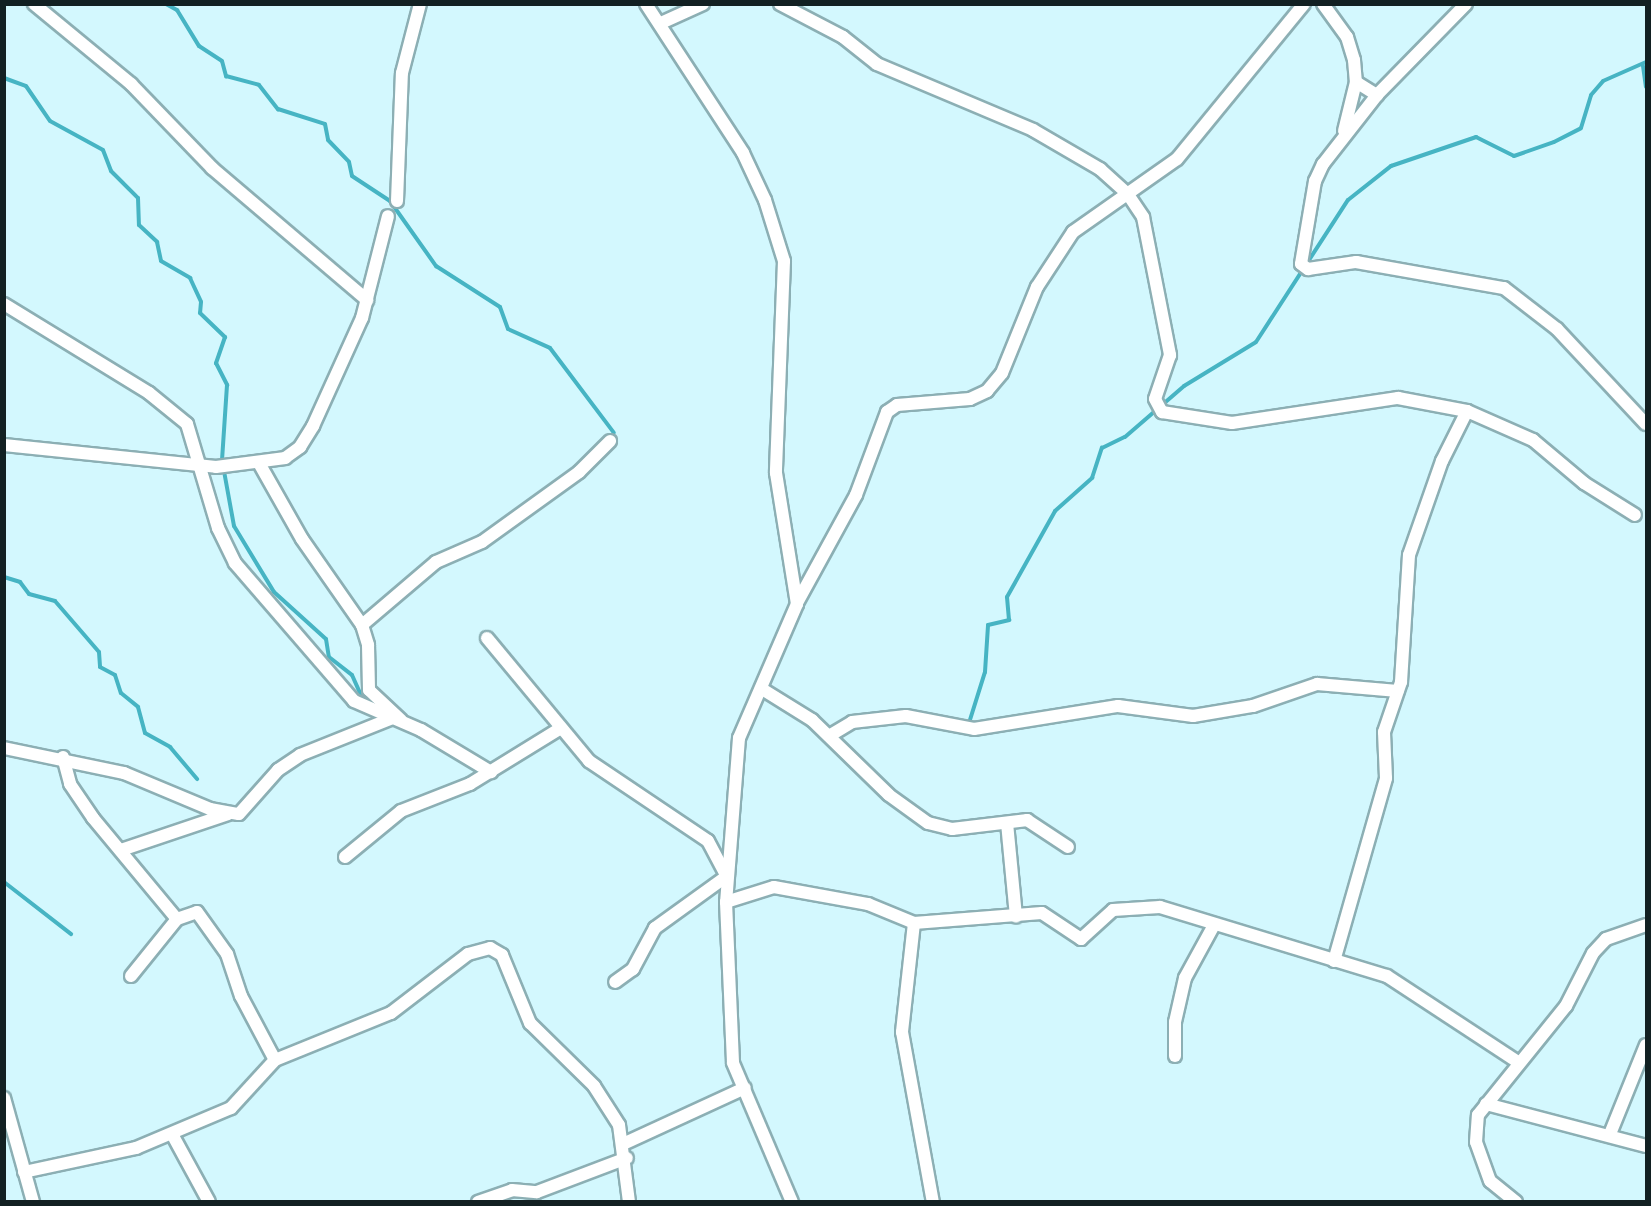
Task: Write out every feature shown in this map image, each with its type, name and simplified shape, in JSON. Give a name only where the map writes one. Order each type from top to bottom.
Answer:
[{"type":"street","points":[[34,4],[131,84],[212,168],[367,300]]},
{"type":"street","points":[[397,201],[402,74],[420,4]]},
{"type":"street","points":[[646,4],[725,120],[779,236],[786,287],[777,505],[797,604]]},
{"type":"street","points":[[661,23],[702,4]]},
{"type":"street","points":[[780,4],[843,37],[877,64],[1033,130],[1100,169],[1127,194],[1146,228],[1170,355],[1155,399],[1162,412],[1232,423],[1398,398],[1467,411],[1533,440],[1584,483],[1635,515]]},
{"type":"street","points":[[792,1202],[728,1040],[726,902],[739,738],[797,604],[856,495],[887,412],[897,405],[970,399],[987,391],[1002,373],[1052,259],[1073,232],[1177,159],[1304,4]]},
{"type":"street","points":[[1323,4],[1347,37],[1356,82],[1343,134]]},
{"type":"street","points":[[1466,4],[1377,95],[1343,134],[1315,181],[1303,267],[1356,262],[1504,288],[1557,329],[1647,424]]},
{"type":"street","points":[[1356,82],[1377,95]]},
{"type":"street","points":[[4,445],[202,465],[260,463],[285,458],[300,447],[367,300],[388,216]]},
{"type":"street","points":[[4,304],[179,416],[194,438],[218,528],[235,563],[354,701],[398,718],[490,772]]},
{"type":"street","points":[[1334,961],[1386,778],[1386,719],[1398,691],[1409,555],[1442,461],[1467,411]]},
{"type":"street","points":[[362,625],[436,562],[482,543],[579,472],[610,441]]},
{"type":"street","points":[[260,463],[302,539],[362,625],[368,645],[366,684],[398,718]]},
{"type":"street","points":[[487,638],[589,761],[708,841],[727,876]]},
{"type":"street","points":[[829,736],[852,722],[906,716],[974,729],[1118,706],[1193,716],[1253,706],[1317,684],[1398,691]]},
{"type":"street","points":[[762,689],[829,736],[889,795],[928,823],[952,829],[1027,820],[1043,826],[1068,847]]},
{"type":"street","points":[[121,850],[244,810],[278,770],[300,755],[398,718]]},
{"type":"street","points":[[345,857],[401,812],[490,772],[561,728]]},
{"type":"street","points":[[4,748],[63,757],[151,782],[228,814]]},
{"type":"street","points":[[63,757],[70,784],[177,919]]},
{"type":"street","points":[[1007,823],[1016,917]]},
{"type":"street","points":[[615,982],[633,969],[655,928],[727,876]]},
{"type":"street","points":[[726,902],[774,887],[795,888],[868,904],[914,923],[1016,917],[1042,913],[1081,939],[1113,910],[1131,906],[1160,907],[1387,976],[1518,1062]]},
{"type":"street","points":[[132,976],[177,919],[197,912],[208,922],[275,1060]]},
{"type":"street","points":[[914,923],[902,1032],[933,1202]]},
{"type":"street","points":[[1175,1056],[1174,1022],[1185,978],[1214,925]]},
{"type":"street","points":[[1516,1202],[1490,1181],[1476,1142],[1478,1115],[1518,1062],[1566,1006],[1593,953],[1606,939],[1647,925]]},
{"type":"street","points":[[24,1172],[136,1148],[231,1108],[275,1060],[391,1013],[468,954],[490,948],[502,956],[530,1023],[594,1086],[619,1125],[627,1158],[629,1202]]},
{"type":"street","points":[[1610,1134],[1647,1045]]},
{"type":"street","points":[[623,1144],[746,1088]]},
{"type":"street","points":[[4,1098],[33,1202]]},
{"type":"street","points":[[1486,1104],[1610,1134],[1647,1146]]},
{"type":"street","points":[[172,1134],[209,1202]]},
{"type":"street","points":[[478,1202],[512,1190],[537,1192],[627,1158]]},
{"type":"waterway","points":[[166,4],[177,10],[199,46],[222,61],[226,76],[259,85],[278,109],[325,124],[328,140],[349,162],[352,176],[390,201],[436,266],[500,307],[508,329],[550,348],[614,433]]},
{"type":"waterway","points":[[969,723],[985,672],[988,625],[1009,620],[1007,597],[1055,511],[1092,478],[1102,448],[1125,437],[1184,386],[1256,342],[1348,200],[1391,166],[1476,137],[1514,156],[1554,142],[1581,128],[1591,95],[1603,81],[1646,62]]},
{"type":"waterway","points":[[1643,66],[1646,87]]},
{"type":"waterway","points":[[4,78],[26,86],[50,121],[103,150],[111,171],[138,198],[139,225],[157,242],[161,261],[190,278],[201,302],[200,313],[225,337],[216,363],[227,385],[222,460],[234,526],[274,592],[326,639],[329,657],[352,675],[361,695],[379,704]]},
{"type":"waterway","points":[[4,577],[20,582],[29,594],[55,601],[99,652],[100,667],[115,675],[121,693],[138,707],[145,733],[170,747],[197,779]]},
{"type":"waterway","points":[[4,882],[71,934]]}]
